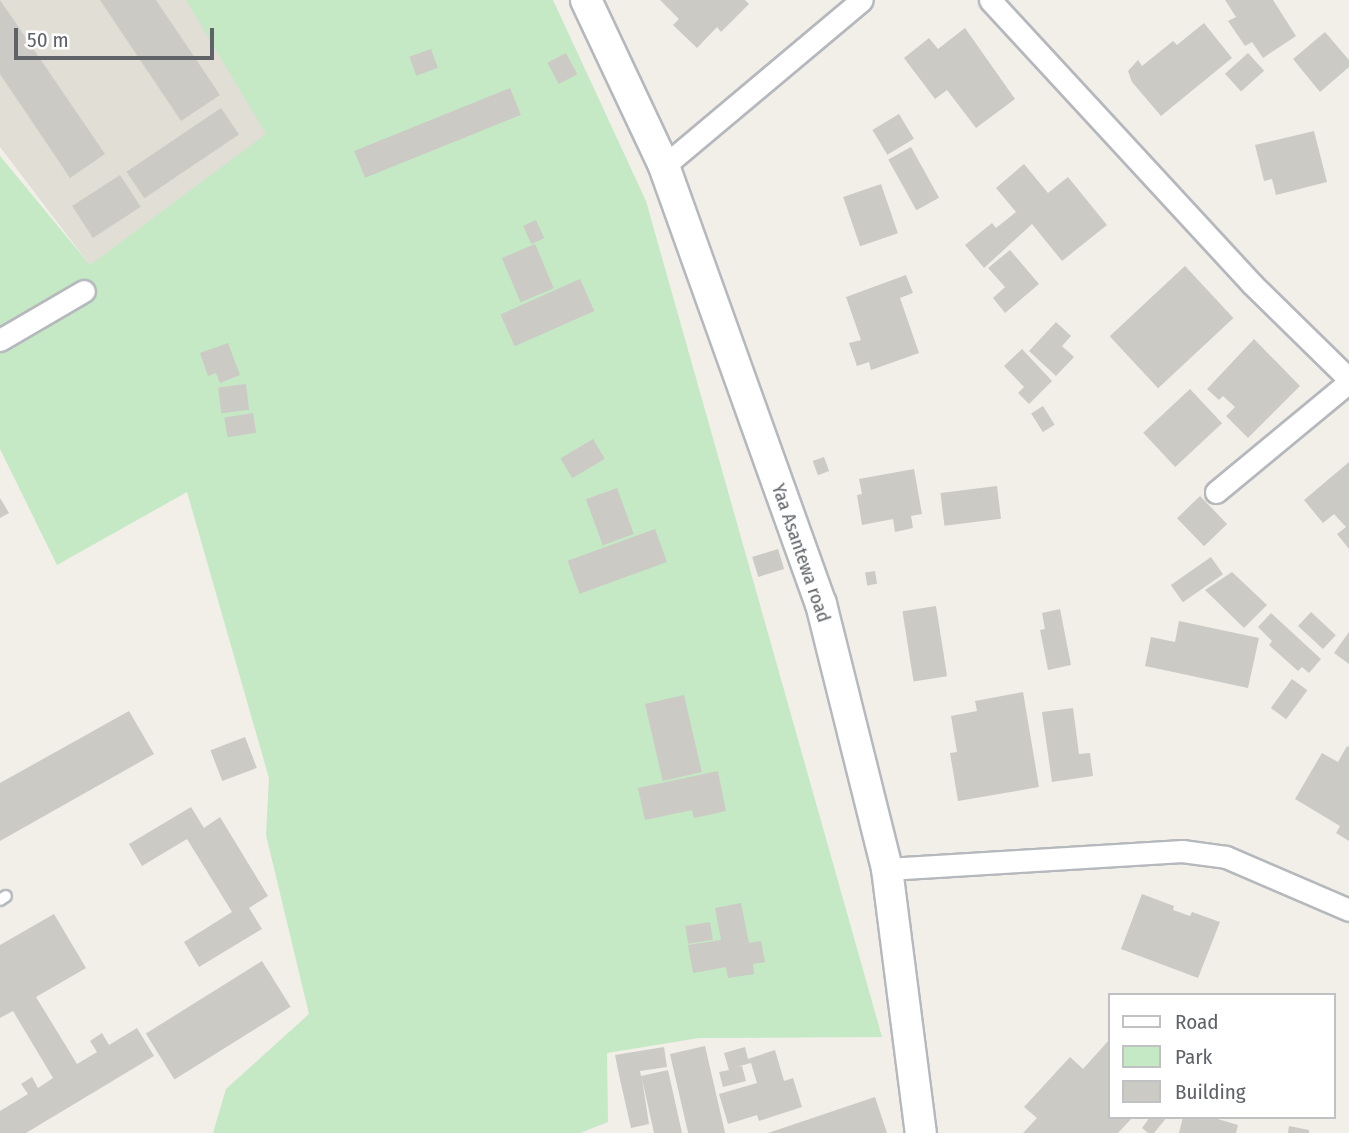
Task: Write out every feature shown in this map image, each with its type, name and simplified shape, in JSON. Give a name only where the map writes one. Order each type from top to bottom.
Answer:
[{"type":"street","name":"Yaa Asantewa road","points":[[586,0],[664,166],[821,604],[887,869],[921,1133]]},
{"type":"street","points":[[664,166],[862,0]]},
{"type":"street","points":[[990,0],[1252,284],[1349,381],[1216,492]]},
{"type":"street","points":[[0,340],[84,291]]},
{"type":"street","points":[[887,869],[1182,851],[1226,857],[1349,909]]},
{"type":"shaded area","points":[[0,0],[553,0],[140,331],[0,147]]},
{"type":"green space","points":[[186,0],[553,0],[646,201],[882,1037],[699,1038],[607,1053],[608,1122],[580,1133],[213,1133],[226,1089],[309,1014],[266,835],[269,778],[187,492],[57,565],[0,449],[0,156],[90,265],[266,134]]},
{"type":"building","points":[[0,0],[105,154],[70,178],[0,74]]},
{"type":"building","points":[[100,0],[156,0],[220,95],[181,121]]},
{"type":"building","points":[[660,0],[745,0],[749,4],[721,32],[717,27],[697,48],[673,25],[679,19]]},
{"type":"building","points":[[1225,0],[1273,0],[1296,36],[1263,58],[1252,42],[1245,46],[1228,21],[1236,17]]},
{"type":"building","points":[[1204,23],[1232,58],[1161,116],[1132,82],[1128,71],[1138,60],[1142,66],[1173,41],[1177,45]]},
{"type":"building","points":[[965,28],[1015,99],[976,128],[947,90],[935,99],[904,58],[929,38],[938,49]]},
{"type":"building","points":[[1325,32],[1349,60],[1349,67],[1320,92],[1293,59]]},
{"type":"building","points":[[431,49],[438,68],[416,76],[409,57]]},
{"type":"building","points":[[566,53],[577,74],[559,84],[547,63]]},
{"type":"building","points":[[1248,53],[1264,71],[1241,92],[1225,74]]},
{"type":"building","points":[[510,88],[521,115],[365,178],[354,151]]},
{"type":"building","points":[[221,108],[239,135],[144,198],[126,172]]},
{"type":"building","points":[[899,114],[914,139],[887,155],[872,130]]},
{"type":"building","points":[[1314,131],[1327,182],[1276,195],[1272,179],[1264,181],[1255,145]]},
{"type":"building","points":[[911,147],[939,198],[916,210],[888,160]]},
{"type":"building","points":[[1024,164],[1048,193],[1068,177],[1107,225],[1062,261],[1032,224],[984,268],[965,245],[992,223],[996,228],[1016,212],[996,188]]},
{"type":"building","points":[[120,175],[141,207],[93,238],[72,206]]},
{"type":"building","points":[[881,184],[898,233],[860,246],[843,197]]},
{"type":"building","points":[[536,220],[544,238],[531,244],[523,226]]},
{"type":"building","points":[[535,244],[554,288],[521,302],[502,258]]},
{"type":"building","points":[[1010,250],[1039,284],[1005,313],[993,298],[1005,287],[988,268]]},
{"type":"building","points":[[1185,266],[1233,318],[1158,388],[1110,336]]},
{"type":"building","points":[[906,275],[913,293],[900,298],[919,353],[871,370],[869,362],[857,366],[849,343],[861,340],[846,297]]},
{"type":"building","points":[[580,279],[594,311],[515,346],[501,314]]},
{"type":"building","points":[[1056,322],[1071,336],[1062,346],[1074,357],[1056,376],[1029,351]]},
{"type":"building","points":[[1254,339],[1300,386],[1248,438],[1226,416],[1235,407],[1223,396],[1219,400],[1207,389]]},
{"type":"building","points":[[228,343],[240,375],[220,383],[216,373],[208,376],[200,353]]},
{"type":"building","points":[[1022,349],[1052,381],[1029,404],[1018,393],[1024,387],[1004,366]]},
{"type":"building","points":[[246,384],[249,410],[221,413],[218,387]]},
{"type":"building","points":[[1190,389],[1222,423],[1175,467],[1143,433]]},
{"type":"building","points":[[1043,406],[1055,425],[1043,432],[1031,413]]},
{"type":"building","points":[[253,413],[256,433],[227,437],[224,418]]},
{"type":"building","points":[[593,439],[605,459],[572,478],[560,459]]},
{"type":"building","points":[[824,457],[829,471],[818,475],[813,461]]},
{"type":"building","points":[[1349,462],[1349,549],[1337,534],[1346,527],[1334,514],[1323,523],[1304,500]]},
{"type":"building","points":[[914,469],[922,514],[911,516],[913,528],[895,532],[893,519],[862,525],[857,495],[862,494],[859,479]]},
{"type":"building","points":[[997,486],[1001,519],[944,526],[940,493]]},
{"type":"building","points":[[617,488],[634,534],[603,545],[586,499]]},
{"type":"building","points":[[1200,496],[1227,524],[1204,546],[1177,518]]},
{"type":"building","points":[[0,498],[9,513],[0,518]]},
{"type":"building","points":[[655,529],[667,562],[580,594],[568,561]]},
{"type":"building","points":[[778,549],[784,569],[758,577],[752,557]]},
{"type":"building","points":[[1211,557],[1223,574],[1183,602],[1171,585]]},
{"type":"building","points":[[875,571],[877,584],[867,585],[865,573]]},
{"type":"building","points":[[1232,572],[1267,605],[1244,628],[1205,590]]},
{"type":"building","points":[[936,606],[947,676],[914,681],[902,611]]},
{"type":"building","points":[[1060,609],[1071,665],[1048,670],[1040,630],[1045,629],[1042,613]]},
{"type":"building","points":[[1311,612],[1336,635],[1323,649],[1298,626]]},
{"type":"building","points":[[1271,613],[1321,659],[1309,673],[1302,667],[1298,671],[1269,645],[1272,641],[1258,627]]},
{"type":"building","points":[[1179,621],[1259,638],[1248,688],[1145,666],[1151,637],[1175,642]]},
{"type":"building","points":[[1349,632],[1349,664],[1334,653]]},
{"type":"building","points":[[1292,679],[1307,690],[1286,719],[1271,708]]},
{"type":"building","points":[[1023,692],[1039,787],[958,801],[950,753],[957,752],[951,716],[977,711],[975,701]]},
{"type":"building","points":[[684,695],[702,772],[663,781],[645,704]]},
{"type":"building","points":[[1073,708],[1079,754],[1090,753],[1093,776],[1052,782],[1042,712]]},
{"type":"building","points":[[129,711],[154,754],[0,841],[0,783]]},
{"type":"building","points":[[245,737],[257,768],[222,781],[210,750]]},
{"type":"building","points":[[1347,746],[1349,841],[1336,833],[1340,826],[1295,799],[1322,753],[1338,762]]},
{"type":"building","points":[[718,771],[726,811],[694,818],[692,810],[645,820],[638,788]]},
{"type":"building","points":[[191,807],[204,828],[220,817],[268,896],[249,908],[262,929],[199,967],[184,942],[232,912],[187,839],[142,866],[129,844]]},
{"type":"building","points":[[1142,894],[1174,906],[1173,910],[1190,916],[1192,912],[1220,922],[1198,978],[1121,949]]},
{"type":"building","points":[[741,903],[749,943],[761,941],[765,962],[753,964],[754,974],[728,978],[726,967],[693,973],[688,945],[721,940],[715,908]]},
{"type":"building","points":[[54,914],[86,968],[36,997],[77,1064],[97,1052],[90,1041],[102,1033],[109,1045],[137,1028],[154,1056],[26,1133],[0,1133],[0,1111],[28,1094],[21,1084],[32,1077],[38,1088],[53,1078],[13,1011],[0,1018],[0,945]]},
{"type":"building","points":[[710,922],[713,940],[688,944],[685,926]]},
{"type":"building","points":[[262,961],[291,1007],[174,1079],[146,1034]]},
{"type":"building","points":[[1108,1041],[1108,1119],[1131,1119],[1118,1133],[1023,1133],[1037,1118],[1024,1107],[1070,1057],[1083,1069]]},
{"type":"building","points":[[705,1046],[725,1133],[688,1133],[670,1054]]},
{"type":"building","points":[[664,1047],[667,1067],[640,1071],[641,1076],[668,1070],[682,1133],[654,1133],[642,1079],[649,1124],[631,1128],[619,1075],[615,1055]]},
{"type":"building","points":[[745,1047],[748,1059],[775,1050],[784,1081],[793,1078],[802,1107],[759,1121],[757,1115],[728,1124],[719,1094],[757,1083],[751,1063],[733,1068],[742,1066],[746,1081],[723,1087],[719,1072],[729,1070],[724,1053]]},
{"type":"building","points":[[875,1097],[887,1133],[768,1133]]},
{"type":"building","points":[[1149,1119],[1165,1119],[1154,1133],[1148,1133],[1142,1128]]},
{"type":"building","points":[[1182,1119],[1218,1119],[1238,1125],[1236,1133],[1179,1133]]},
{"type":"building","points":[[1289,1126],[1309,1130],[1309,1133],[1288,1133]]}]
